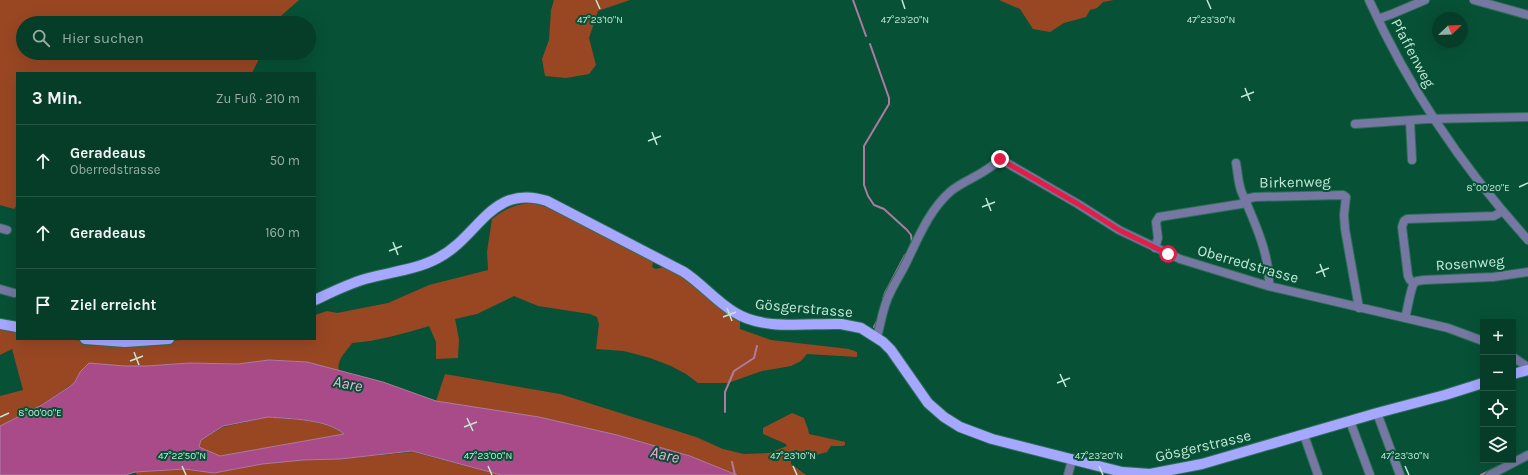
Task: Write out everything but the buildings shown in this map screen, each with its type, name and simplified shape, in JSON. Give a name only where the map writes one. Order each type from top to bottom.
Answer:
[{"type":"main road","name":"Gösgerstrasse","points":[[316,300],[350,283],[415,267],[437,259],[456,246],[491,210],[503,203],[515,199],[534,198],[547,201],[684,272],[729,309],[746,318],[763,323],[842,324],[861,328],[877,337],[891,350],[928,403],[944,417],[960,427],[974,433],[1122,472],[1150,474],[1177,472],[1377,412],[1480,385]]},
{"type":"main road","points":[[0,324],[16,327]]},
{"type":"main road","points":[[98,340],[125,342],[154,340]]},
{"type":"main road","points":[[1516,373],[1528,370]]},
{"type":"street","name":"Pfaffenweg","points":[[1369,0],[1397,56],[1433,119],[1459,156],[1503,212],[1528,240]]},
{"type":"street","points":[[1378,19],[1425,0]]},
{"type":"street","points":[[1474,0],[1528,15]]},
{"type":"street","points":[[1355,124],[1433,119],[1528,117]]},
{"type":"street","points":[[1410,121],[1412,160]]},
{"type":"street","name":"Oberredstrasse","points":[[877,337],[889,294],[931,215],[941,201],[952,190],[987,170],[1000,159],[1078,204],[1113,227],[1180,259],[1269,286],[1448,328],[1480,340]]},
{"type":"street","points":[[1236,163],[1240,184],[1262,245],[1269,286]]},
{"type":"street","name":"Birkenweg","points":[[1155,248],[1158,238],[1156,222],[1159,216],[1246,201],[1255,196],[1343,195],[1346,197],[1344,229],[1358,308]]},
{"type":"street","points":[[1405,318],[1414,283],[1408,276],[1402,227],[1404,221],[1407,219],[1494,216],[1503,212]]},
{"type":"street","name":"Rosenweg","points":[[1414,283],[1424,280],[1493,277],[1528,272]]},
{"type":"street","points":[[0,289],[14,293]]},
{"type":"street","points":[[1516,359],[1526,366],[1528,370]]},
{"type":"street","points":[[1377,412],[1400,475]]},
{"type":"street","points":[[1350,421],[1370,475]]},
{"type":"street","points":[[1304,435],[1318,475]]},
{"type":"street","points":[[1490,475],[1528,455]]},
{"type":"street","points":[[1068,475],[1072,460]]},
{"type":"shaded area","points":[[0,0],[299,0],[282,16],[16,16],[16,60],[258,60],[252,72],[16,72],[16,206],[14,209],[0,205]]},
{"type":"shaded area","points":[[554,0],[630,0],[598,11],[589,38],[596,65],[589,74],[566,78],[545,76],[542,59],[549,40],[551,10]]},
{"type":"shaded area","points":[[999,0],[1114,0],[1103,2],[1097,8],[1090,10],[1086,17],[1064,23],[1050,32],[1033,29],[1020,9]]},
{"type":"shaded area","points":[[533,203],[547,207],[654,259],[652,267],[656,269],[667,266],[675,270],[740,320],[740,329],[771,340],[849,349],[857,352],[857,357],[807,354],[801,361],[791,366],[762,371],[728,383],[698,383],[686,374],[671,366],[650,358],[624,351],[596,349],[599,324],[597,317],[590,314],[538,306],[514,296],[477,314],[455,319],[459,339],[458,358],[436,359],[436,342],[429,326],[390,337],[352,343],[340,360],[338,367],[339,371],[307,362],[269,360],[238,364],[189,363],[147,366],[107,366],[97,363],[80,372],[75,382],[42,405],[0,426],[0,396],[23,390],[12,349],[0,355],[0,327],[16,330],[16,340],[75,340],[92,342],[142,343],[180,340],[316,340],[316,315],[327,311],[337,313],[388,303],[429,285],[488,270],[487,252],[492,219],[511,207]]},
{"type":"shaded area","points":[[445,374],[560,394],[696,437],[723,449],[744,454],[769,453],[787,446],[786,444],[763,434],[763,428],[792,413],[804,418],[809,434],[845,442],[845,445],[831,446],[827,452],[816,455],[794,457],[791,460],[791,464],[806,475],[737,475],[690,456],[617,435],[436,401]]},
{"type":"shaded area","points":[[268,417],[327,425],[344,434],[220,456],[199,448],[201,440],[223,427]]},
{"type":"shaded area","points":[[413,452],[500,475],[137,475],[135,472],[185,469],[214,473],[262,464]]},
{"type":"water","name":"Aare","points":[[269,360],[307,362],[383,382],[436,401],[539,417],[617,435],[690,456],[737,475],[501,475],[412,451],[340,459],[303,460],[262,464],[214,473],[185,469],[135,472],[126,475],[0,475],[0,426],[42,405],[69,387],[75,382],[80,372],[89,363],[124,366],[189,363],[238,364]],"holes":[[[268,417],[298,419],[328,425],[344,434],[220,456],[199,447],[201,440],[223,426]]]},
{"type":"waterway","points":[[853,0],[866,36]]},
{"type":"waterway","points":[[870,44],[889,98],[889,104],[864,146],[864,185],[868,196],[874,205],[884,209],[907,230],[911,235],[912,242]]},
{"type":"waterway","points":[[883,299],[905,255]]},
{"type":"waterway","points":[[874,327],[877,321]]},
{"type":"waterway","points":[[725,412],[725,392],[734,371],[754,358],[757,346]]},
{"type":"waterway","points":[[732,462],[735,475]]},
{"type":"waterway","points":[[1481,475],[1499,466]]},
{"type":"route","points":[[1000,159],[1078,204],[1113,227],[1168,254]]}]
